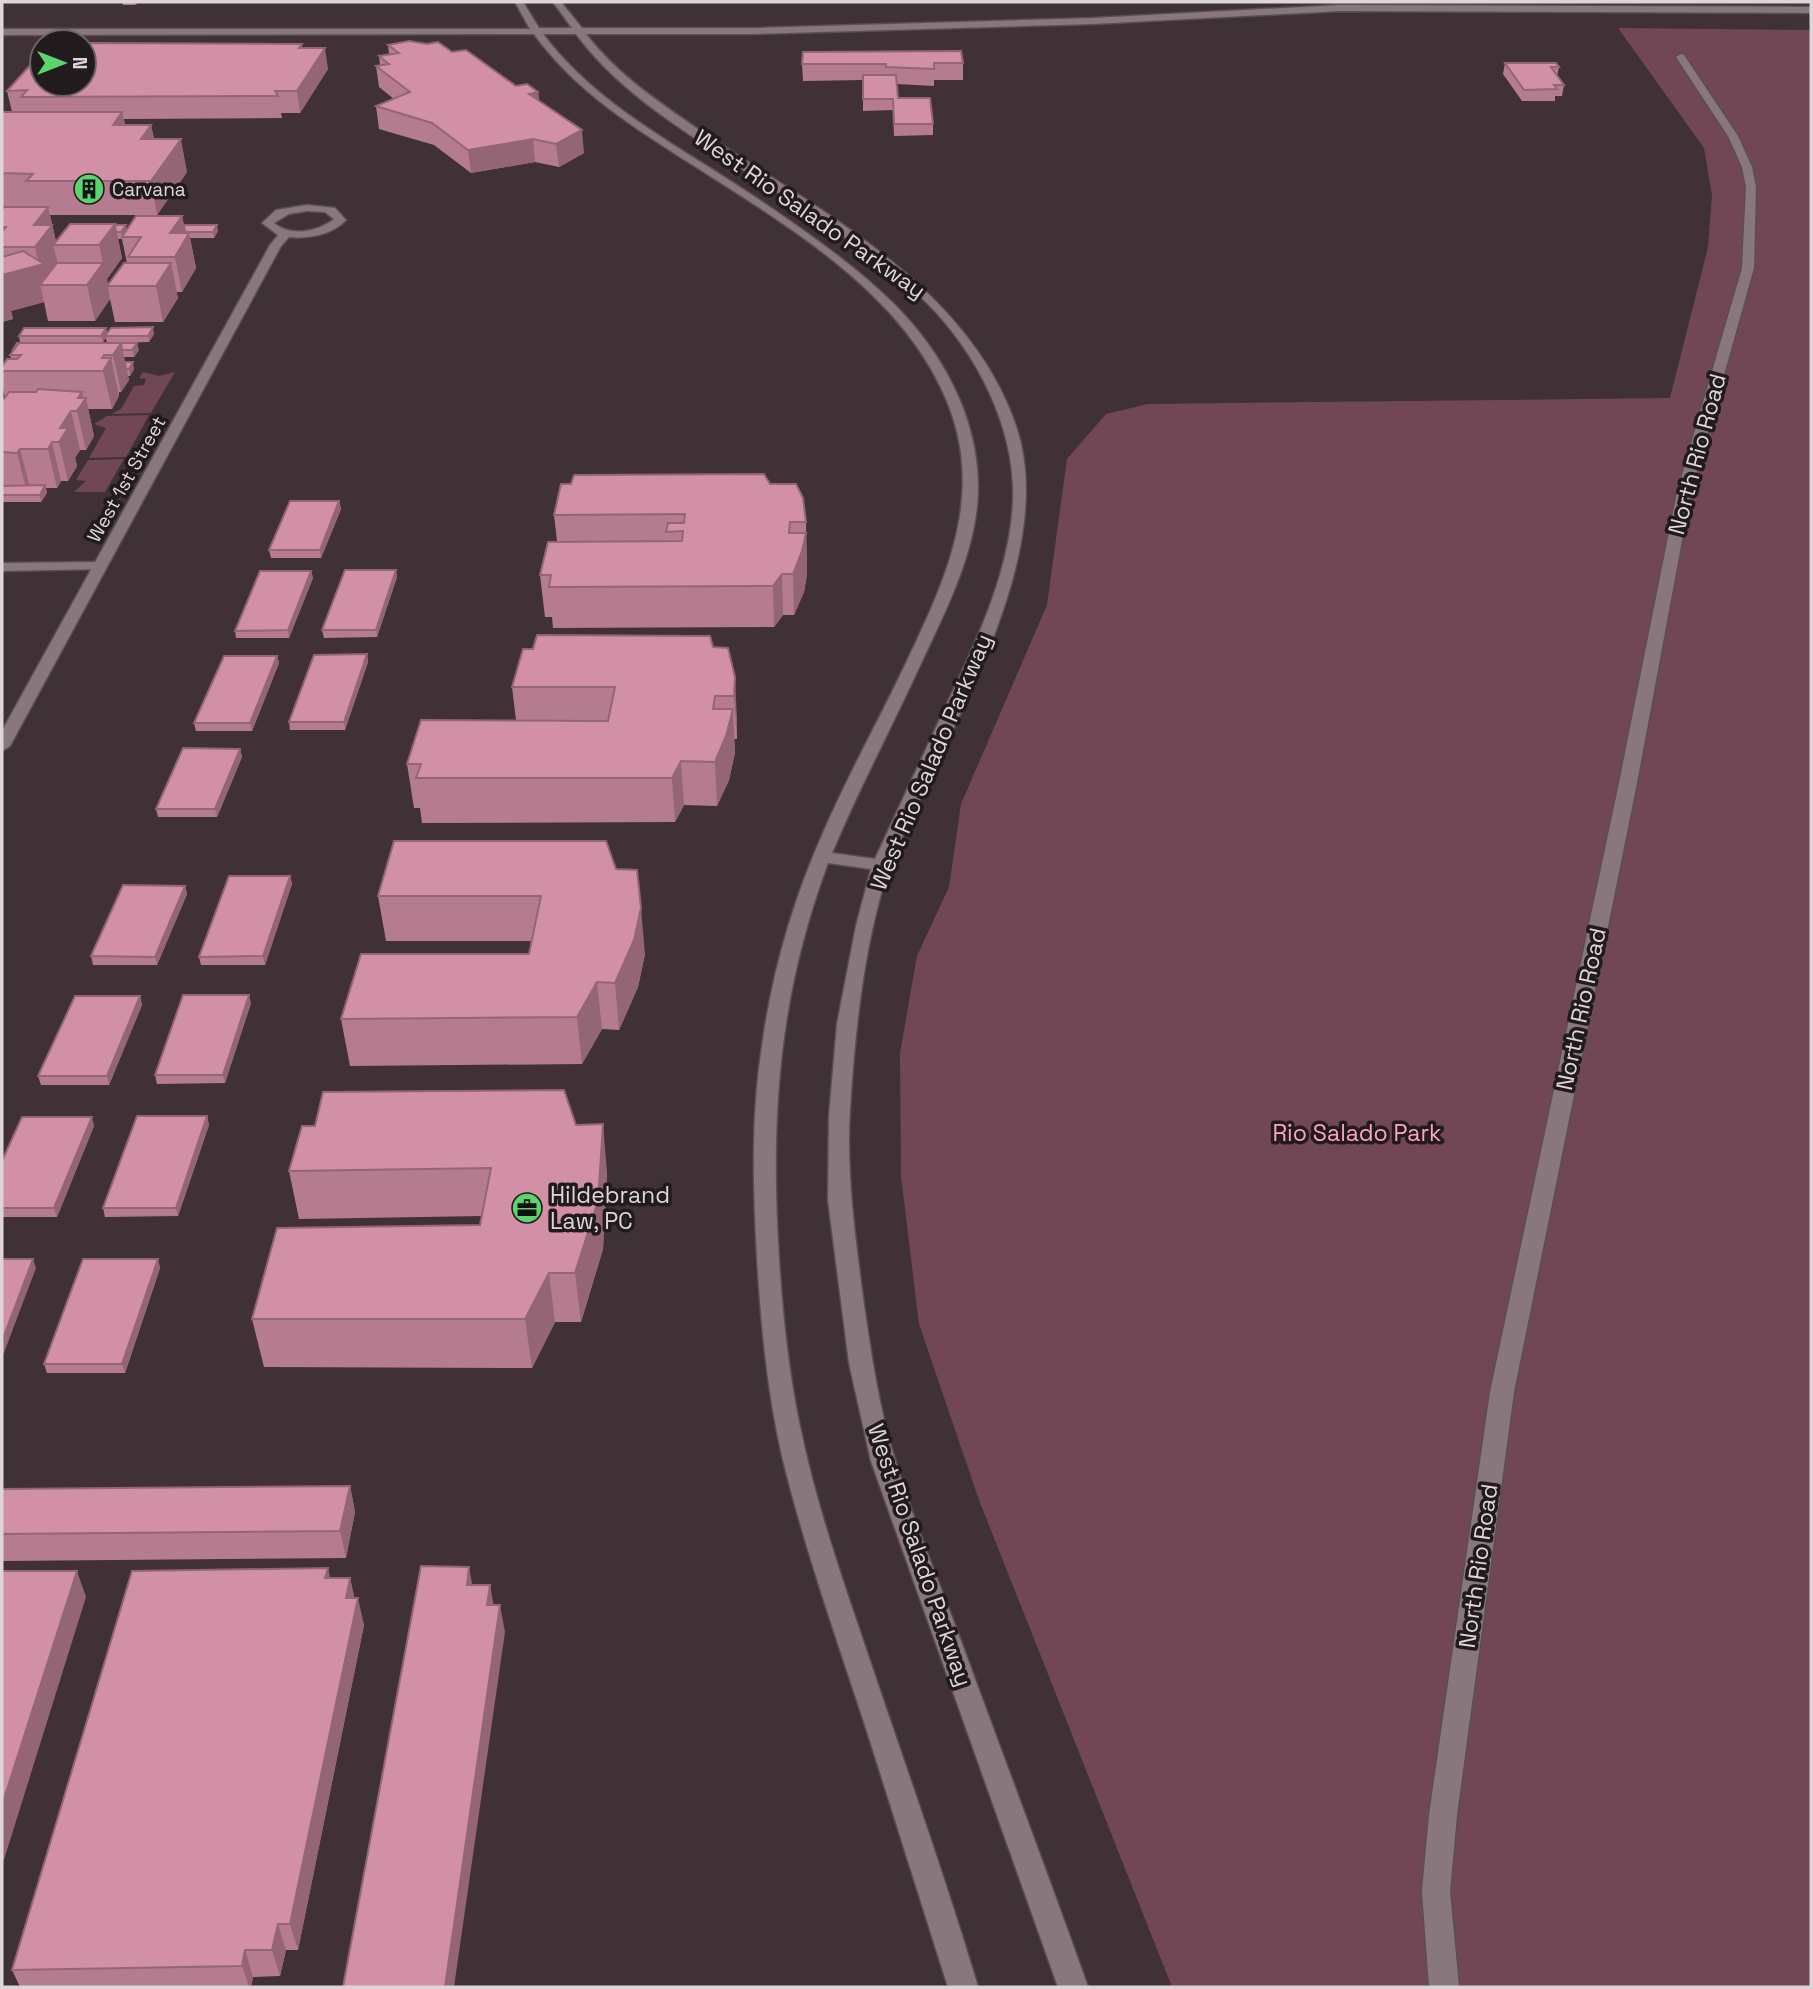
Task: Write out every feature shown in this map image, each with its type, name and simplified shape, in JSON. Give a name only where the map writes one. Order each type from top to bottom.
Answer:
[{"type":"main road","name":"West Rio Salado Parkway","points":[[519,2],[537,32],[563,65],[605,103],[809,239],[873,289],[916,334],[943,375],[956,402],[973,467],[970,507],[959,560],[940,607],[821,857],[792,951],[775,1023],[767,1076],[764,1150],[772,1317],[785,1414],[814,1527],[963,1987]]},
{"type":"main road","name":"West Rio Salado Parkway","points":[[557,2],[599,58],[643,97],[858,242],[930,299],[962,335],[982,366],[1009,426],[1016,458],[1020,500],[1015,539],[1003,585],[980,649],[881,866],[865,926],[851,994],[839,1116],[839,1200],[861,1363],[883,1461],[1073,1987]]},
{"type":"main road","points":[[2,32],[851,30],[1194,17],[1340,8],[1811,10]]},
{"type":"main road","points":[[1194,17],[1329,19]]},
{"type":"main road","points":[[1413,19],[1811,21]]},
{"type":"main road","name":"North Rio Road","points":[[1444,1987],[1436,1891],[1442,1828],[1502,1392],[1628,783],[1684,492],[1748,268],[1751,187],[1747,167],[1733,136],[1681,57]]},
{"type":"main road","points":[[307,208],[329,210],[340,216],[340,220],[330,228],[309,233],[286,233],[271,228],[270,219],[285,212],[307,208]]},
{"type":"main road","name":"West 1st Street","points":[[2,746],[276,245],[286,233]]},
{"type":"main road","points":[[2,567],[99,566]]},
{"type":"main road","points":[[821,857],[881,866]]},
{"type":"green space","name":"Rio Salado Park","points":[[1618,28],[1811,30],[1811,1987],[1172,1987],[979,1500],[919,1324],[901,1176],[900,1053],[917,956],[949,887],[961,804],[1047,605],[1067,459],[1106,414],[1148,404],[1670,398],[1708,247],[1712,195],[1704,148]]},
{"type":"green space","points":[[143,372],[159,376],[175,372],[151,413],[112,414],[121,409],[134,386],[144,385],[146,379],[139,378]]},
{"type":"green space","points":[[149,415],[126,457],[89,458],[106,428],[94,424],[107,416]]},
{"type":"green space","points":[[124,459],[105,492],[74,492],[86,481],[76,480],[88,460]]},
{"type":"building","points":[[409,41],[427,44],[438,42],[452,52],[466,50],[516,86],[527,84],[538,92],[529,94],[582,130],[556,144],[533,139],[468,150],[432,123],[376,106],[410,92],[376,66],[389,64],[379,56],[399,53],[388,45]]},
{"type":"building","points":[[98,43],[302,44],[299,48],[325,48],[297,91],[275,91],[278,96],[98,97]]},
{"type":"building","points":[[961,51],[963,63],[934,63],[934,69],[886,67],[886,64],[802,64],[803,52]]},
{"type":"building","points":[[1505,63],[1556,63],[1559,67],[1551,67],[1564,85],[1554,85],[1557,89],[1524,90]]},
{"type":"building","points":[[28,68],[28,97],[21,97],[27,90],[7,91]]},
{"type":"building","points":[[863,75],[896,75],[898,98],[930,98],[933,124],[894,124],[893,99],[863,99]]},
{"type":"building","points":[[2,112],[122,112],[113,125],[151,125],[141,139],[181,139],[151,181],[26,181],[33,174],[2,173]]},
{"type":"building","points":[[4,207],[48,207],[34,225],[52,225],[35,247],[2,247],[2,232],[6,227],[2,227]]},
{"type":"building","points":[[136,216],[182,216],[170,233],[189,233],[175,257],[128,257],[141,237],[122,237]]},
{"type":"building","points":[[70,224],[115,224],[99,245],[53,245]]},
{"type":"building","points":[[115,225],[126,225],[121,232],[116,232]]},
{"type":"building","points":[[184,225],[217,225],[213,232],[185,232]]},
{"type":"building","points":[[23,251],[44,264],[2,275],[2,257]]},
{"type":"building","points":[[57,263],[103,263],[87,285],[40,285]]},
{"type":"building","points":[[124,263],[171,263],[156,286],[107,286]]},
{"type":"building","points":[[153,327],[148,336],[105,336],[111,328]]},
{"type":"building","points":[[24,328],[106,328],[101,336],[19,336]]},
{"type":"building","points":[[19,343],[121,343],[113,355],[104,355],[102,358],[111,358],[103,371],[2,371],[7,359],[17,359],[21,355],[10,355]]},
{"type":"building","points":[[121,343],[137,343],[132,350],[122,350]]},
{"type":"building","points":[[125,362],[133,362],[129,369],[126,369]]},
{"type":"building","points":[[38,389],[82,392],[78,398],[86,398],[77,411],[71,411],[60,428],[68,428],[59,442],[52,442],[48,449],[2,452],[2,399],[9,392],[36,392]]},
{"type":"building","points":[[764,474],[770,484],[796,484],[803,498],[806,522],[790,522],[789,533],[806,533],[802,551],[793,574],[782,574],[773,586],[549,587],[551,575],[540,575],[548,542],[682,541],[683,531],[666,532],[668,523],[684,523],[685,514],[554,515],[561,484],[571,484],[574,475]]},
{"type":"building","points":[[45,485],[40,495],[2,495],[2,486]]},
{"type":"building","points":[[290,501],[339,501],[320,550],[269,550]]},
{"type":"building","points":[[345,570],[396,570],[376,630],[322,630]]},
{"type":"building","points":[[260,571],[311,571],[288,630],[235,631]]},
{"type":"building","points":[[537,635],[710,636],[713,647],[728,648],[735,677],[734,696],[715,696],[713,709],[733,709],[715,762],[681,761],[672,778],[416,778],[421,764],[407,764],[421,720],[608,721],[615,687],[512,687],[523,649],[533,649]]},
{"type":"building","points":[[367,654],[344,722],[289,722],[314,655]]},
{"type":"building","points":[[224,656],[277,656],[250,723],[194,723]]},
{"type":"building","points":[[183,748],[240,749],[215,809],[156,809]]},
{"type":"building","points":[[394,841],[606,841],[616,869],[637,870],[641,908],[634,940],[615,983],[597,982],[577,1017],[341,1019],[361,954],[529,954],[541,896],[378,896]]},
{"type":"building","points":[[229,876],[290,876],[263,956],[199,957]]},
{"type":"building","points":[[123,885],[185,886],[155,957],[91,956]]},
{"type":"building","points":[[183,995],[249,995],[223,1075],[155,1075]]},
{"type":"building","points":[[75,996],[140,996],[107,1076],[38,1076]]},
{"type":"building","points":[[564,1090],[576,1125],[603,1124],[598,1201],[575,1273],[549,1273],[525,1319],[252,1319],[277,1228],[480,1225],[491,1168],[289,1171],[302,1126],[315,1126],[323,1092]]},
{"type":"building","points":[[137,1116],[207,1116],[176,1208],[103,1208]]},
{"type":"building","points":[[22,1117],[92,1117],[54,1208],[2,1208],[2,1161]]},
{"type":"building","points":[[2,1259],[33,1259],[2,1341]]},
{"type":"building","points":[[83,1259],[158,1259],[122,1364],[44,1364]]},
{"type":"building","points":[[350,1486],[340,1531],[2,1534],[2,1489]]},
{"type":"building","points":[[421,1566],[469,1567],[467,1585],[490,1585],[487,1605],[500,1605],[445,1987],[343,1987]]},
{"type":"building","points":[[328,1568],[325,1578],[350,1578],[346,1598],[358,1598],[290,1924],[278,1924],[272,1950],[245,1950],[242,1966],[12,1970],[132,1571]]},
{"type":"building","points":[[2,1571],[77,1571],[2,1805]]},
{"type":"place","name":"Carvana","points":[[89,189]]},
{"type":"place","name":"Hildebrand Law, PC","points":[[527,1208]]}]
